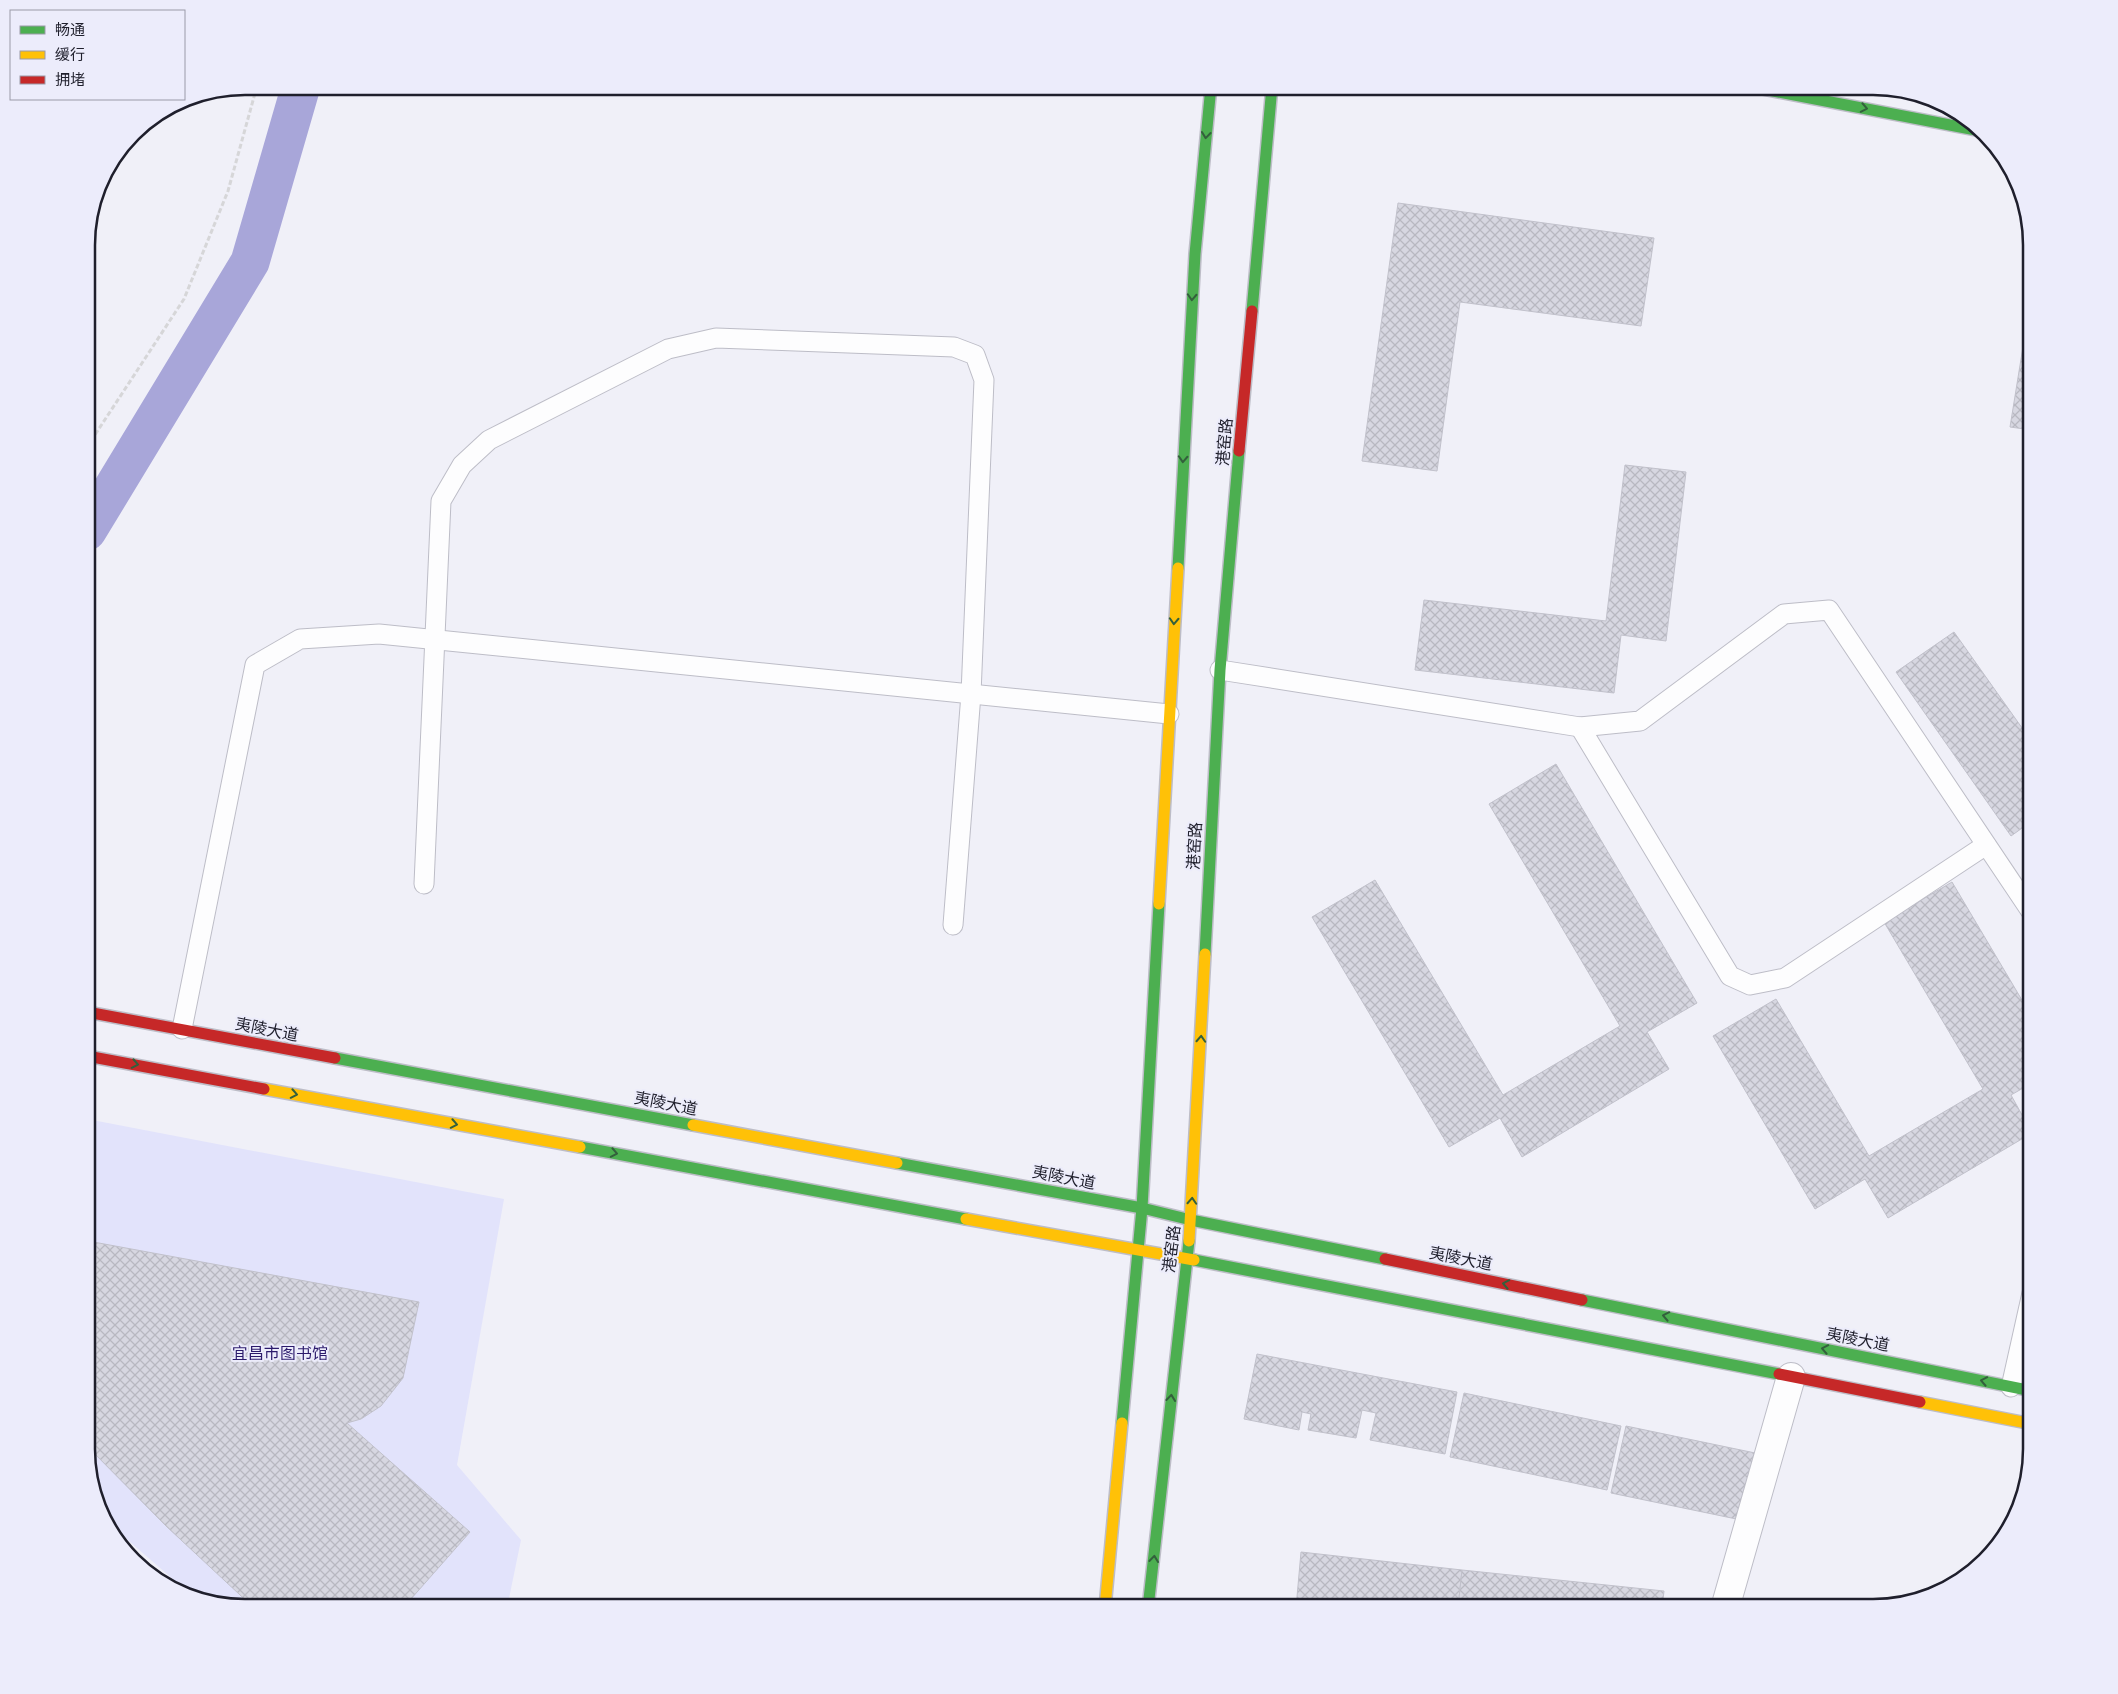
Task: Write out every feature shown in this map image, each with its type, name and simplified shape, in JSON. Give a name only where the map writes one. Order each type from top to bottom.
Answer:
[{"type":"main road","name":"港窑路","points":[[1105,1599],[1142,1208],[1194,254],[1209,95]]},
{"type":"main road","name":"港窑路","points":[[1149,1599],[1191,1220],[1220,670],[1271,95]]},
{"type":"main road","points":[[1794,95],[1967,128]]},
{"type":"main road","name":"夷陵大道","points":[[95,1013],[1142,1208],[1191,1220],[2023,1389]]},
{"type":"main road","points":[[95,1057],[1139,1251],[1186,1258],[2023,1422]]},
{"type":"street","points":[[1727,1599],[1791,1377]]},
{"type":"lane","points":[[424,884],[441,501],[462,465],[489,440],[668,349],[716,338],[954,346],[975,354],[984,380],[971,694],[953,925]]},
{"type":"lane","points":[[1220,670],[1580,727],[1640,721],[1784,614],[1829,610],[2023,900]]},
{"type":"lane","points":[[182,1029],[255,665],[300,638],[379,634],[1169,714]]},
{"type":"lane","points":[[1580,727],[1730,976],[1750,986],[1785,978],[1986,845]]},
{"type":"lane","points":[[2011,1386],[2023,1333]]},
{"type":"path","points":[[95,434],[184,299],[228,191],[255,95]]},
{"type":"green space","name":"宜昌市图书馆","points":[[95,1121],[504,1199],[457,1465],[521,1540],[509,1599],[245,1599],[216,1596],[197,1591],[176,1582],[123,1536],[106,1506],[98,1478],[95,1458]]},
{"type":"building","points":[[1398,203],[1654,238],[1641,326],[1460,302],[1437,471],[1362,461]]},
{"type":"building","points":[[2023,347],[2023,429],[2010,427]]},
{"type":"building","points":[[1625,465],[1686,472],[1666,641],[1621,635],[1614,693],[1415,670],[1424,600],[1606,621]]},
{"type":"building","points":[[1954,632],[2023,729],[2023,827],[2011,836],[1896,672]]},
{"type":"building","points":[[1556,764],[1697,1003],[1647,1032],[1669,1069],[1522,1157],[1500,1118],[1449,1147],[1312,917],[1375,880],[1503,1095],[1620,1026],[1489,804]]},
{"type":"building","points":[[1952,882],[2023,1002],[2023,1088],[2011,1095],[2023,1117],[2023,1138],[1888,1218],[1865,1179],[1815,1209],[1713,1036],[1776,999],[1869,1156],[1983,1089],[1884,922]]},
{"type":"building","name":"宜昌市图书馆","points":[[95,1242],[419,1302],[403,1378],[381,1406],[361,1419],[347,1423],[470,1532],[411,1599],[244,1599],[166,1526],[95,1454]]},
{"type":"building","points":[[1257,1354],[1457,1392],[1445,1454],[1370,1440],[1376,1413],[1362,1410],[1356,1438],[1308,1430],[1311,1414],[1302,1412],[1299,1430],[1244,1419]]},
{"type":"building","points":[[1464,1393],[1621,1426],[1607,1490],[1450,1457]]},
{"type":"building","points":[[1626,1426],[1760,1454],[1746,1521],[1611,1493]]},
{"type":"building","points":[[1301,1552],[1462,1570],[1459,1599],[1297,1599]]},
{"type":"building","points":[[1462,1570],[1664,1591],[1663,1599],[1459,1599]]},
{"type":"waterway","points":[[95,518],[250,262],[298,95]]},
{"type":"traffic: fast","points":[[1178,568],[1195,254],[1210,95]]},
{"type":"traffic: fast","points":[[1252,311],[1271,95]]},
{"type":"traffic: fast","points":[[1794,95],[1967,128]]},
{"type":"traffic: fast","points":[[1205,954],[1220,670],[1239,451]]},
{"type":"traffic: fast","points":[[1122,1423],[1142,1208],[1159,904]]},
{"type":"traffic: fast","points":[[335,1058],[693,1125]]},
{"type":"traffic: fast","points":[[580,1147],[966,1219]]},
{"type":"traffic: fast","points":[[897,1163],[1142,1208],[1191,1220],[1385,1259]]},
{"type":"traffic: fast","points":[[1149,1599],[1189,1241]]},
{"type":"traffic: fast","points":[[1194,1260],[1779,1374]]},
{"type":"traffic: fast","points":[[1582,1300],[2023,1389]]},
{"type":"traffic: slow","points":[[1159,904],[1178,568]]},
{"type":"traffic: slow","points":[[1189,1241],[1205,954]]},
{"type":"traffic: slow","points":[[264,1089],[580,1147]]},
{"type":"traffic: slow","points":[[693,1125],[897,1163]]},
{"type":"traffic: slow","points":[[966,1219],[1194,1260]]},
{"type":"traffic: slow","points":[[1920,1402],[2023,1422]]},
{"type":"traffic: slow","points":[[1106,1599],[1122,1423]]},
{"type":"traffic: jam","points":[[1239,451],[1252,311]]},
{"type":"traffic: jam","points":[[95,1013],[335,1058]]},
{"type":"traffic: jam","points":[[95,1057],[264,1089]]},
{"type":"traffic: jam","points":[[1385,1259],[1582,1300]]},
{"type":"traffic: jam","points":[[1779,1374],[1920,1402]]}]
